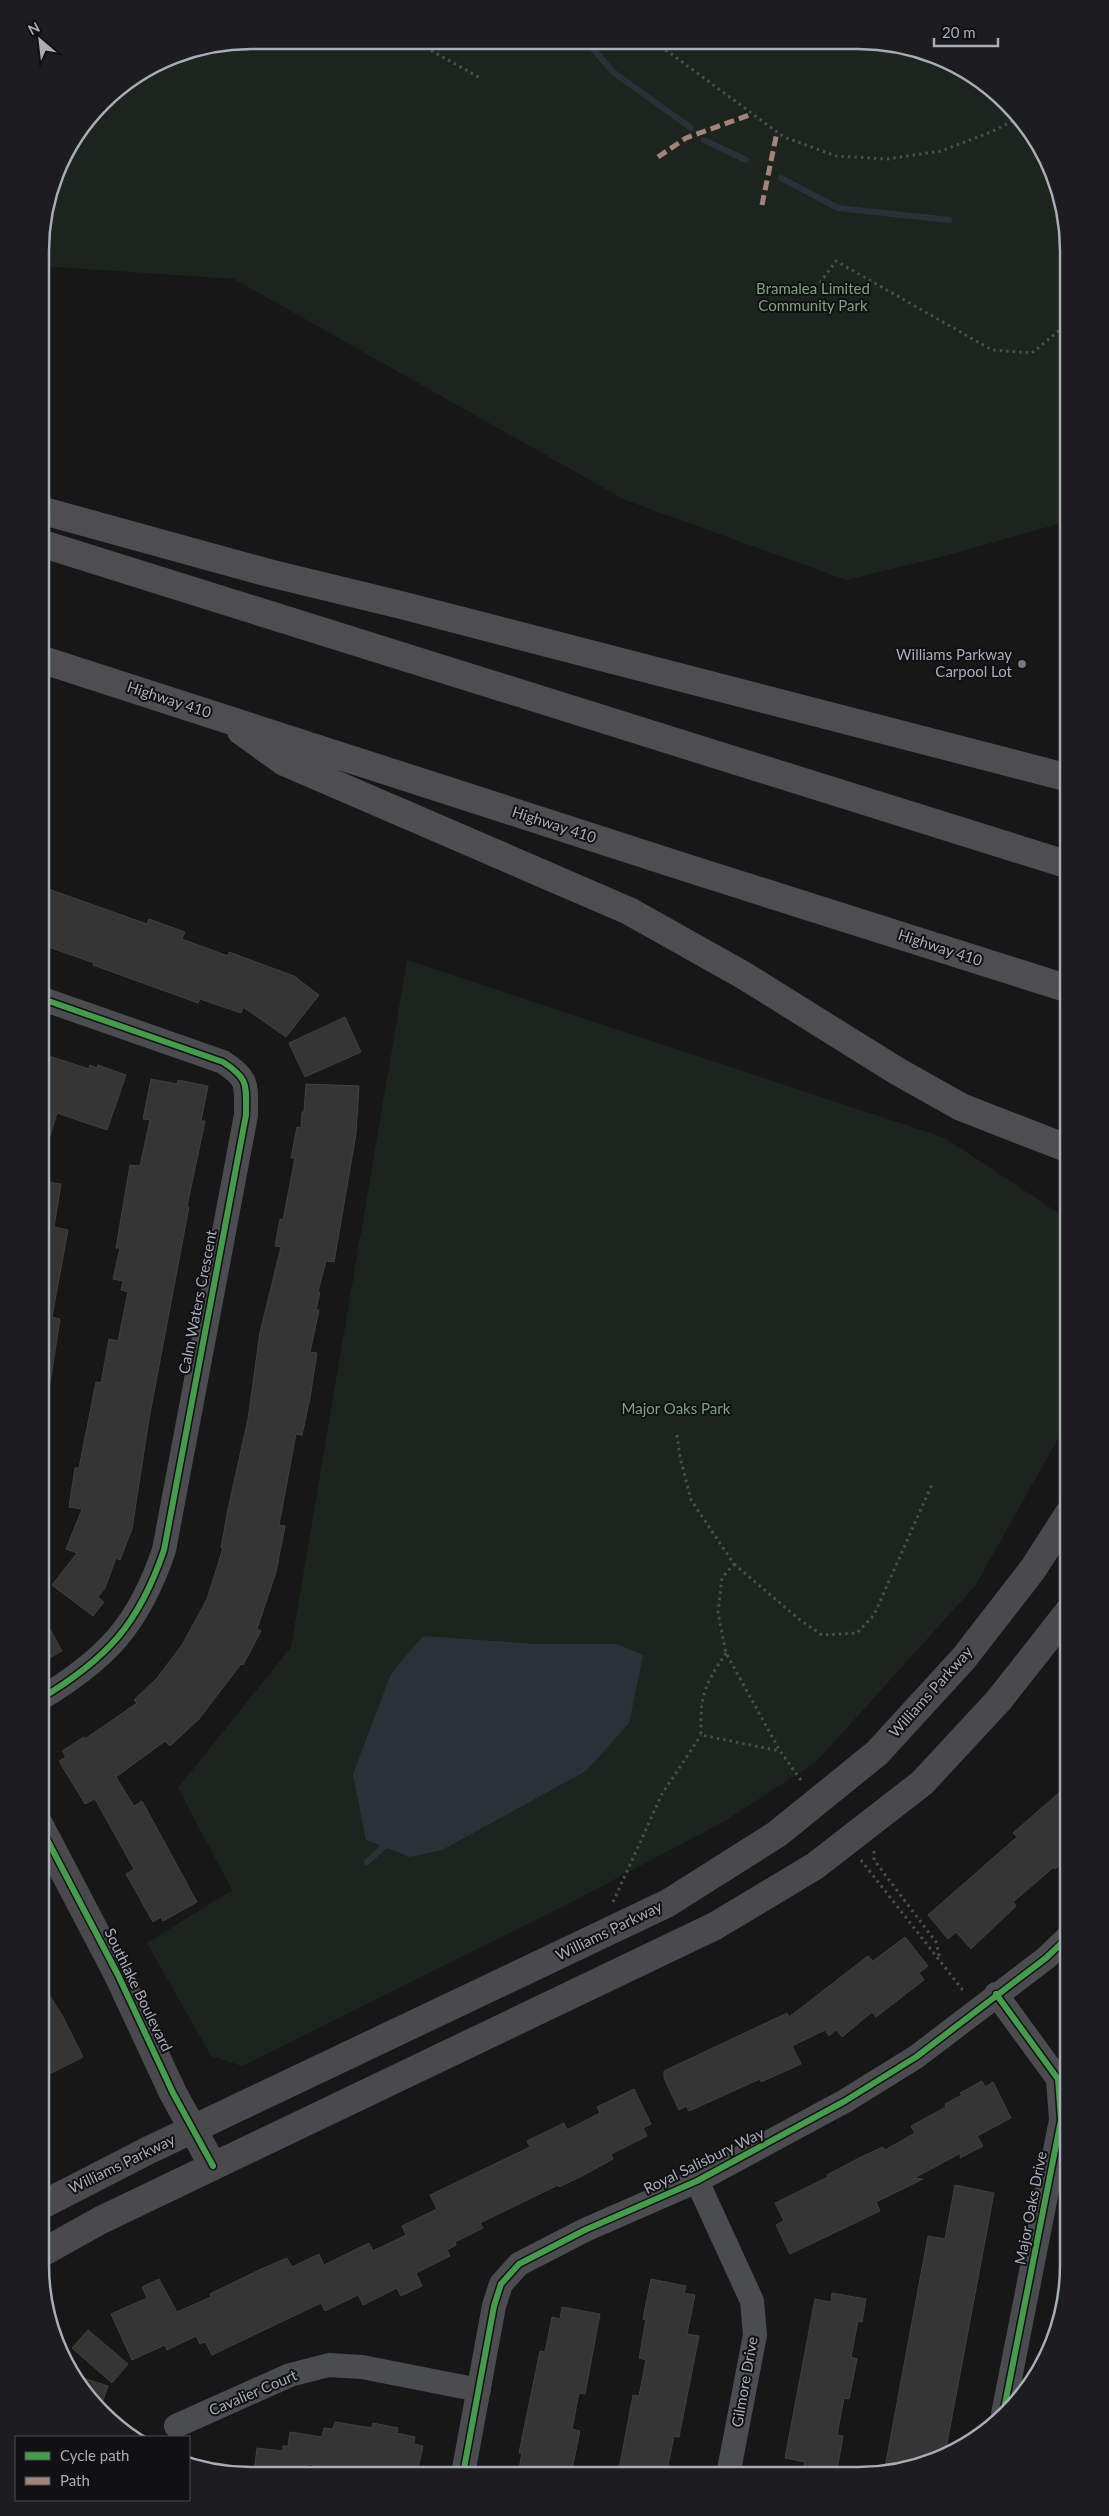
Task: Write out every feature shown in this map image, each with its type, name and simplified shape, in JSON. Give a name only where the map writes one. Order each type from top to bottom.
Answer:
[{"type":"highway","points":[[49,512],[269,573],[401,605],[1060,776]]},
{"type":"highway","points":[[49,546],[1060,863]]},
{"type":"highway","name":"Highway 410","points":[[49,662],[1060,986]]},
{"type":"highway","points":[[220,716],[284,762],[629,911],[742,975],[897,1071],[961,1107],[1060,1146]]},
{"type":"main road","name":"Williams Parkway","points":[[49,2201],[668,1903],[777,1834],[877,1753],[964,1658],[1033,1569],[1060,1527]]},
{"type":"main road","points":[[49,2249],[101,2220],[715,1926],[815,1866],[922,1782],[999,1700],[1060,1623]]},
{"type":"main road","name":"Southlake Boulevard","points":[[49,1843],[118,1975],[173,2092],[213,2166]]},
{"type":"street","name":"Calm Waters Crescent","points":[[49,1001],[223,1062],[240,1073],[246,1089],[246,1115],[164,1550],[153,1583],[119,1639],[93,1663],[49,1693]]},
{"type":"street","name":"Royal Salisbury Way","points":[[464,2467],[494,2306],[501,2284],[519,2264],[585,2230],[697,2180],[845,2101],[916,2057],[996,1994],[1046,1958],[1060,1945]]},
{"type":"street","name":"Major Oaks Drive","points":[[996,1994],[1058,2079],[1060,2106]]},
{"type":"street","name":"Major Oaks Drive","points":[[1005,2403],[1060,2125]]},
{"type":"street","name":"Gilmore Drive","points":[[697,2180],[752,2301],[755,2335],[730,2467]]},
{"type":"street","name":"Cavalier Court","points":[[176,2426],[290,2375],[329,2365],[362,2367],[479,2390]]},
{"type":"path","points":[[429,49],[482,78]]},
{"type":"path","points":[[665,49],[784,137],[836,156],[887,159],[941,151],[991,132],[1012,121]]},
{"type":"path","points":[[820,283],[836,262],[992,350],[1032,353],[1060,330]]},
{"type":"path","points":[[677,1435],[680,1457],[691,1500],[734,1564],[800,1620],[822,1635],[857,1633],[874,1615],[933,1482]]},
{"type":"path","points":[[734,1564],[722,1578],[718,1613],[726,1653],[780,1752],[805,1785]]},
{"type":"path","points":[[595,1939],[662,1794],[701,1735],[700,1710],[706,1683],[726,1653]]},
{"type":"path","points":[[701,1735],[780,1752]]},
{"type":"path","points":[[877,1846],[874,1850],[874,1860],[936,1942],[940,1962]]},
{"type":"path","points":[[861,1860],[978,2009]]},
{"type":"green space","name":"Bramalea Limited Community Park","points":[[238,49],[871,49],[923,59],[959,76],[1001,108],[1033,150],[1050,186],[1060,238],[1060,523],[945,556],[846,580],[625,500],[234,279],[49,267],[50,225],[59,186],[83,139],[108,108],[128,91],[150,76],[186,59]]},
{"type":"green space","name":"Major Oaks Park","points":[[407,960],[945,1138],[1060,1214],[1060,1435],[975,1586],[816,1762],[725,1821],[564,1906],[242,2066],[211,2056],[147,1943],[232,1890],[178,1788],[291,1647]]},
{"type":"shaded area","points":[[423,1636],[536,1644],[617,1644],[643,1655],[629,1723],[586,1771],[442,1850],[410,1857],[366,1840],[353,1774],[391,1674]]},
{"type":"building","points":[[49,889],[147,924],[149,919],[185,932],[182,939],[228,956],[229,952],[294,976],[319,995],[286,1037],[243,1007],[241,1013],[200,999],[198,1003],[93,965],[94,963],[49,947]]},
{"type":"building","points":[[345,1017],[361,1052],[305,1077],[289,1043]]},
{"type":"building","points":[[49,1056],[89,1069],[90,1065],[97,1068],[98,1065],[126,1075],[107,1130],[57,1113],[49,1140]]},
{"type":"building","points":[[151,1079],[177,1084],[178,1080],[208,1086],[201,1121],[205,1121],[187,1206],[189,1207],[149,1419],[132,1529],[120,1560],[116,1558],[105,1588],[98,1597],[104,1602],[93,1616],[52,1585],[77,1553],[66,1549],[82,1509],[69,1507],[75,1468],[79,1468],[96,1382],[101,1383],[109,1339],[118,1341],[128,1292],[121,1290],[123,1281],[113,1279],[120,1248],[116,1248],[130,1165],[140,1166],[150,1120],[143,1119]]},
{"type":"building","points":[[306,1084],[359,1086],[356,1134],[334,1262],[326,1261],[318,1292],[320,1292],[316,1310],[319,1310],[310,1352],[317,1353],[310,1398],[302,1435],[296,1434],[279,1525],[285,1526],[276,1572],[257,1629],[261,1631],[243,1665],[241,1664],[199,1719],[170,1746],[165,1741],[116,1777],[134,1806],[142,1801],[197,1902],[163,1921],[161,1917],[153,1922],[126,1874],[134,1869],[95,1799],[85,1804],[59,1761],[66,1757],[62,1751],[84,1737],[85,1739],[137,1703],[134,1700],[157,1678],[182,1645],[207,1599],[223,1548],[221,1548],[228,1509],[248,1419],[260,1332],[281,1247],[275,1246],[280,1219],[283,1220],[295,1158],[291,1158],[297,1127],[301,1128]]},
{"type":"building","points":[[49,1182],[61,1184],[54,1227],[68,1230],[52,1317],[60,1319],[50,1383]]},
{"type":"building","points":[[49,1627],[62,1651],[49,1658]]},
{"type":"building","points":[[1060,1792],[1060,1865],[1055,1869],[1054,1867],[1013,1902],[1016,1906],[971,1949],[956,1932],[948,1939],[928,1915],[1017,1837],[1013,1833]]},
{"type":"building","points":[[905,1937],[928,1966],[919,1973],[924,1980],[876,2017],[872,2012],[842,2037],[836,2030],[829,2036],[825,2030],[792,2046],[801,2064],[761,2082],[760,2079],[689,2111],[686,2106],[679,2110],[664,2078],[664,2071],[787,2013],[789,2017],[868,1956],[873,1961]]},
{"type":"building","points":[[49,1994],[63,2017],[83,2057],[49,2074]]},
{"type":"building","points":[[982,2081],[985,2087],[993,2082],[1011,2118],[977,2136],[983,2146],[960,2158],[961,2153],[914,2178],[923,2179],[876,2202],[880,2211],[790,2254],[776,2225],[784,2221],[775,2203],[828,2177],[827,2175],[861,2157],[883,2147],[885,2150],[915,2133],[911,2126],[946,2107],[945,2104],[962,2095],[960,2093]]},
{"type":"building","points":[[634,2089],[651,2124],[643,2128],[647,2136],[611,2154],[613,2159],[580,2177],[559,2187],[558,2185],[480,2223],[483,2228],[455,2242],[456,2245],[447,2250],[450,2256],[416,2273],[422,2286],[401,2296],[397,2288],[363,2305],[358,2295],[325,2311],[321,2303],[212,2355],[205,2342],[200,2344],[196,2336],[167,2350],[165,2345],[132,2360],[111,2314],[147,2298],[142,2287],[159,2279],[177,2312],[211,2297],[210,2294],[287,2258],[292,2267],[319,2254],[324,2265],[369,2243],[373,2251],[406,2235],[402,2226],[437,2209],[430,2195],[530,2147],[527,2141],[564,2123],[567,2130],[600,2113],[597,2107]]},
{"type":"building","points":[[955,2185],[994,2193],[946,2446],[923,2457],[885,2466],[928,2236],[945,2239]]},
{"type":"building","points":[[651,2279],[686,2286],[684,2293],[695,2295],[687,2334],[699,2336],[679,2437],[674,2436],[668,2467],[620,2467],[633,2395],[639,2396],[646,2360],[639,2358],[646,2320],[643,2319]]},
{"type":"building","points":[[832,2293],[866,2299],[862,2322],[858,2321],[851,2357],[857,2359],[849,2399],[844,2398],[837,2435],[843,2436],[838,2467],[804,2467],[805,2462],[785,2458],[815,2299],[831,2302]]},
{"type":"building","points":[[562,2307],[600,2314],[585,2394],[579,2393],[572,2429],[580,2431],[572,2467],[519,2467],[522,2453],[519,2453],[540,2351],[545,2352],[552,2317],[560,2319]]},
{"type":"building","points":[[88,2330],[128,2364],[112,2383],[72,2348]]},
{"type":"building","points":[[84,2378],[108,2386],[102,2402]]},
{"type":"building","points":[[335,2422],[372,2428],[373,2423],[398,2428],[397,2433],[415,2437],[414,2444],[423,2446],[418,2467],[323,2467],[307,2464],[307,2467],[255,2467],[257,2448],[283,2451],[283,2446],[288,2446],[290,2432],[322,2437],[324,2428],[333,2429]]},
{"type":"waterway","points":[[593,49],[613,72],[691,128]]},
{"type":"waterway","points":[[704,140],[746,160]]},
{"type":"waterway","points":[[781,178],[838,208],[949,220]]},
{"type":"waterway","points":[[367,1862],[390,1841]]},
{"type":"marked path","points":[[658,157],[686,138],[752,114]]},
{"type":"marked path","points":[[762,205],[777,132]]},
{"type":"cycle path","points":[[49,1001],[223,1062],[242,1078],[246,1089],[246,1115],[164,1550],[144,1599],[118,1637],[84,1669],[49,1693]]},
{"type":"cycle path","points":[[49,1843],[118,1975],[173,2093],[213,2166]]},
{"type":"cycle path","points":[[464,2467],[494,2306],[501,2284],[519,2264],[585,2230],[697,2181],[845,2101],[916,2057],[1046,1958],[1060,1945]]},
{"type":"cycle path","points":[[996,1994],[1058,2079],[1060,2106]]},
{"type":"cycle path","points":[[1005,2403],[1060,2125]]},
{"type":"place","name":"Williams Parkway Carpool Lot","points":[[1022,664]]}]
